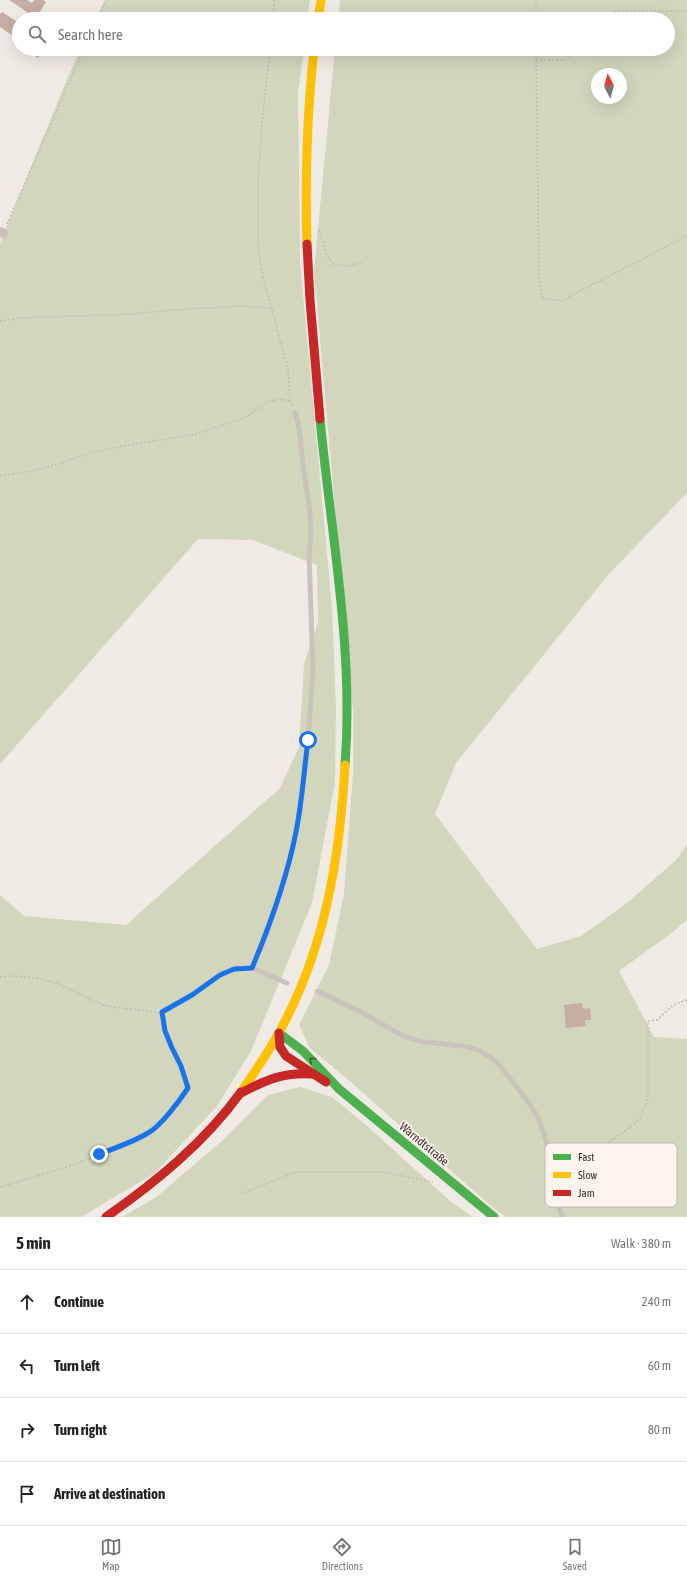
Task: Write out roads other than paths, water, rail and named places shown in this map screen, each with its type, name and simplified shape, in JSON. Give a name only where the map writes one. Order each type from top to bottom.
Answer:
[{"type":"main road","points":[[319,12],[321,0]]},
{"type":"main road","points":[[106,1217],[145,1190],[184,1157],[203,1138],[240,1093],[279,1033],[293,1006],[312,958],[330,893],[344,800],[348,719],[341,601],[324,452],[306,247],[306,152],[313,56]]},
{"type":"main road","name":"Warndtstraße","points":[[339,1089],[314,1075],[283,1053],[279,1043],[279,1033],[286,1037],[322,1069],[339,1089],[494,1217]]},
{"type":"main road","points":[[240,1093],[281,1074],[296,1073],[314,1075]]},
{"type":"lane","points":[[286,984],[252,968],[267,934],[291,856],[300,809],[308,740],[313,670],[309,554],[310,522],[299,429],[294,413]]},
{"type":"lane","points":[[317,991],[352,1007],[398,1034],[411,1039],[474,1049],[488,1055],[509,1077],[536,1115],[546,1143]]},
{"type":"lane","points":[[559,1207],[562,1217]]}]
